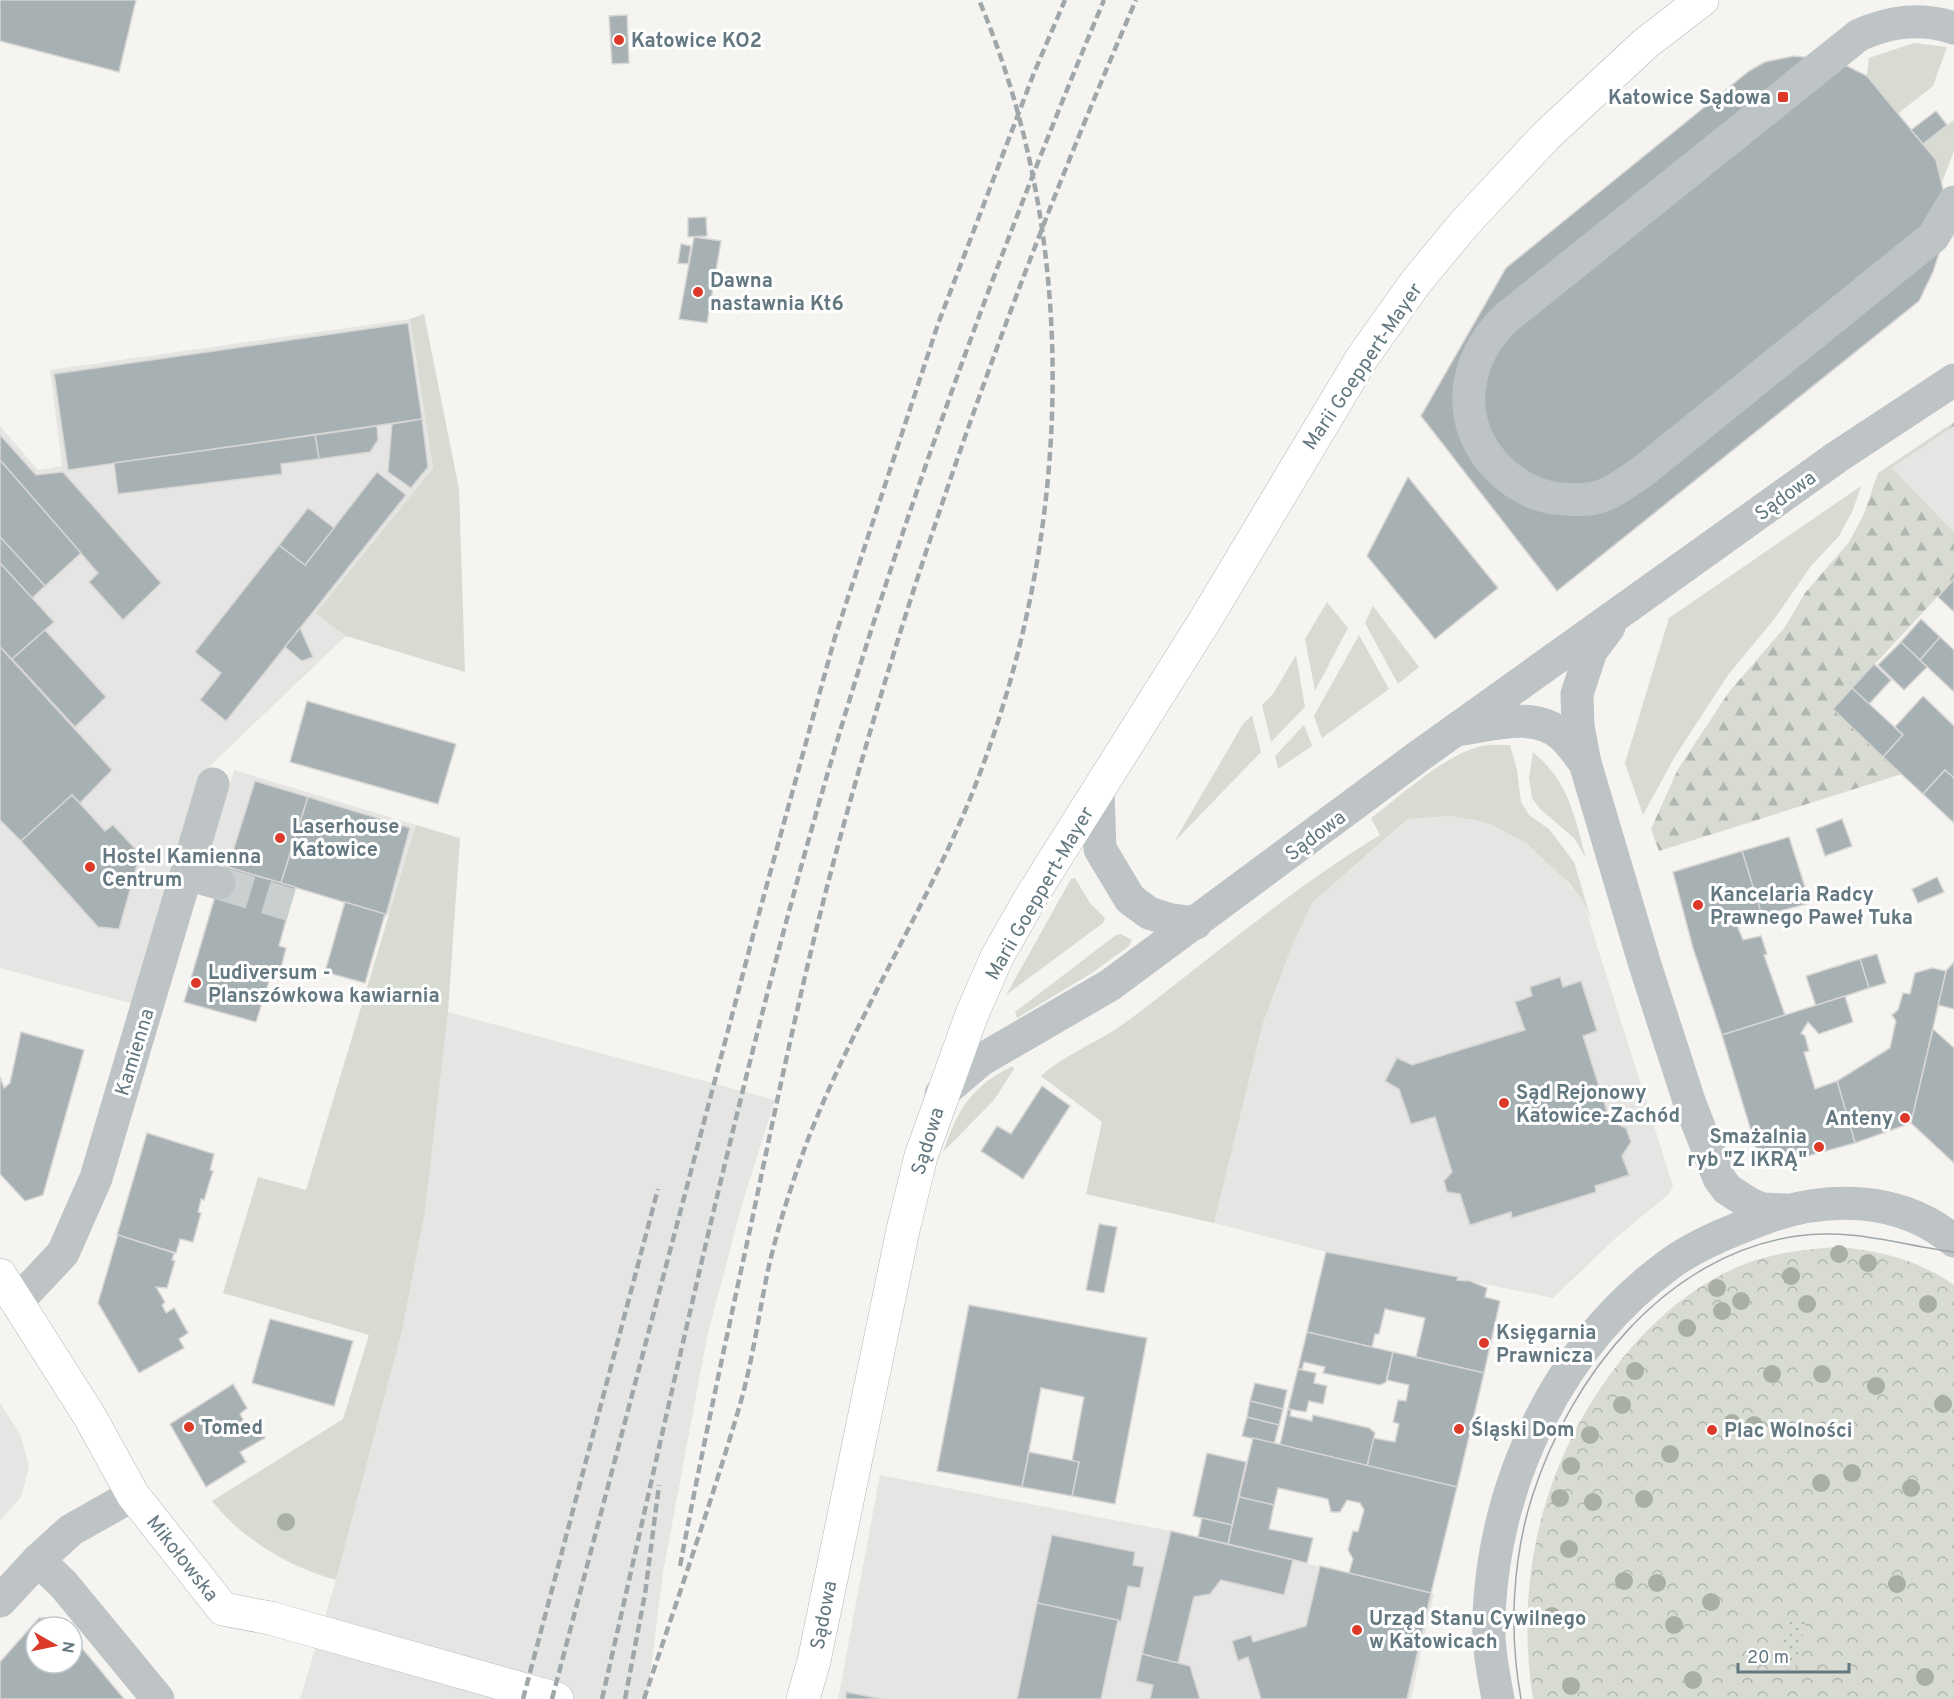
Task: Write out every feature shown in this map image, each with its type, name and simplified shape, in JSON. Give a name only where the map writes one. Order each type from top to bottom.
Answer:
[{"type":"main road","name":"Marii Goeppert-Mayer","points":[[941,1094],[972,1014],[998,957],[1031,897],[1204,622],[1362,357],[1416,282],[1479,207],[1546,136],[1646,43],[1702,0]]},
{"type":"main road","name":"Sądowa","points":[[803,1699],[814,1661],[903,1230],[921,1156],[941,1094]]},
{"type":"main road","name":"Mikołowska","points":[[9,1288],[90,1417],[133,1495],[223,1609],[270,1618],[556,1699]]},
{"type":"street","points":[[1954,28],[1906,21],[1884,25],[1859,34],[1506,318],[1483,344],[1470,373],[1468,409],[1476,438],[1500,470],[1515,483],[1534,493],[1580,500],[1608,493],[1642,472],[1933,237],[1954,202]]},
{"type":"street","name":"Sądowa","points":[[941,1094],[981,1060],[1110,985],[1456,730],[1837,457],[1954,380]]},
{"type":"street","name":"Sądowa","points":[[1619,614],[1591,651],[1576,694],[1578,726],[1585,763],[1673,1051],[1697,1125],[1719,1178],[1727,1189],[1750,1204],[1762,1209],[1787,1210]]},
{"type":"street","name":"Sądowa","points":[[1456,730],[1511,721],[1534,721],[1563,735],[1585,763]]},
{"type":"street","name":"Kamienna","points":[[9,1288],[63,1253],[96,1178],[213,784]]},
{"type":"street","name":"Marii Goeppert-Mayer","points":[[1098,793],[1100,849],[1130,899],[1149,913],[1171,920],[1196,923]]},
{"type":"street","points":[[187,874],[219,884]]},
{"type":"street","points":[[1498,1699],[1489,1614],[1497,1552],[1514,1483],[1537,1424],[1568,1368],[1596,1331],[1630,1296],[1673,1262],[1731,1231],[1787,1210],[1829,1202],[1889,1208],[1920,1219],[1954,1240]]},
{"type":"street","points":[[0,1601],[38,1560],[71,1530],[133,1495]]},
{"type":"street","points":[[38,1560],[64,1585],[158,1699]]},
{"type":"shaded area","points":[[410,319],[433,468],[317,613],[346,636],[213,763],[196,784],[133,1004],[0,968],[0,426],[38,470],[62,466],[50,370]]},
{"type":"shaded area","points":[[1954,425],[1954,532],[1892,468]]},
{"type":"shaded area","points":[[234,770],[416,825],[390,915],[208,859]]},
{"type":"shaded area","points":[[1450,816],[1490,824],[1526,843],[1556,869],[1583,901],[1673,1186],[1669,1194],[1618,1236],[1553,1298],[1326,1252],[1214,1223],[1263,1023],[1292,946],[1312,903],[1409,819]]},
{"type":"shaded area","points":[[448,1012],[775,1100],[743,1201],[707,1337],[663,1573],[647,1699],[300,1699],[336,1580],[402,1331],[425,1212]]},
{"type":"shaded area","points":[[0,1403],[21,1436],[29,1467],[21,1497],[0,1521]]},
{"type":"shaded area","points":[[880,1475],[1171,1531],[1434,1594],[1411,1699],[838,1699]]},
{"type":"green space","points":[[1914,43],[1947,47],[1933,86],[1858,145],[1869,58]]},
{"type":"green space","points":[[1954,120],[1954,151],[1942,182],[1936,160],[1923,144]]},
{"type":"green space","points":[[424,314],[459,489],[465,672],[346,636],[316,613],[433,468],[410,319]]},
{"type":"green space","points":[[1954,422],[1954,426],[1892,468],[1954,532],[1954,579],[1833,709],[1902,774],[1659,851],[1651,829],[1678,769],[1729,692],[1785,627],[1805,593],[1849,542],[1864,514],[1878,473]]},
{"type":"green space","points":[[1861,486],[1853,510],[1839,536],[1811,566],[1775,618],[1728,675],[1674,758],[1643,815],[1625,763],[1669,618]]},
{"type":"green space","points":[[1327,602],[1348,628],[1315,691],[1305,639]]},
{"type":"green space","points":[[1373,606],[1419,667],[1398,684],[1365,623]]},
{"type":"green space","points":[[1359,635],[1389,689],[1322,738],[1314,716]]},
{"type":"green space","points":[[1296,655],[1305,707],[1271,742],[1262,705],[1273,694]]},
{"type":"green space","points":[[1252,715],[1261,752],[1174,842],[1243,724]]},
{"type":"green space","points":[[1304,725],[1312,746],[1278,769],[1275,756]]},
{"type":"green space","points":[[1485,745],[1510,745],[1517,770],[1521,802],[1529,815],[1549,829],[1574,862],[1592,923],[1583,901],[1569,883],[1526,843],[1490,824],[1472,820],[1450,816],[1408,819],[1312,903],[1292,946],[1263,1023],[1214,1223],[1086,1194],[1102,1122],[1041,1076],[1062,1060],[1129,1020],[1283,901],[1380,835],[1371,818],[1439,766],[1468,750]]},
{"type":"green space","points":[[1533,752],[1555,775],[1562,787],[1573,813],[1586,858],[1574,838],[1540,809],[1532,798],[1529,778]]},
{"type":"green space","points":[[416,825],[460,838],[448,1012],[425,1212],[402,1331],[336,1580],[301,1568],[268,1550],[237,1528],[212,1501],[343,1419],[369,1335],[223,1293],[258,1177],[306,1190]]},
{"type":"green space","points":[[1075,878],[1090,903],[1105,918],[1103,923],[1006,995],[1071,879]]},
{"type":"green space","points":[[1121,934],[1132,940],[1129,946],[1092,973],[1017,1018],[1015,1012],[1116,935]]},
{"type":"green space","points":[[1013,1066],[1014,1069],[994,1100],[943,1152],[954,1123],[968,1100],[986,1082]]},
{"type":"green space","name":"Plac Wolności","points":[[1836,1247],[1898,1258],[1927,1269],[1954,1285],[1954,1699],[1533,1699],[1528,1651],[1528,1604],[1533,1557],[1543,1512],[1558,1469],[1577,1426],[1602,1386],[1631,1348],[1658,1320],[1688,1296],[1720,1275],[1756,1260],[1776,1255]]},
{"type":"green space","points":[[1789,1618],[1806,1622],[1794,1670],[1778,1666]]},
{"type":"building","points":[[0,0],[136,0],[119,72],[0,41]]},
{"type":"building","name":"Katowice KO2","points":[[627,15],[629,63],[612,64],[609,16]]},
{"type":"building","points":[[1794,56],[1837,61],[1867,76],[1936,160],[1943,189],[1945,213],[1942,244],[1933,272],[1919,301],[1557,591],[1421,416],[1506,268],[1749,71],[1765,62]]},
{"type":"building","points":[[1936,111],[1947,125],[1923,144],[1911,130]]},
{"type":"building","points":[[706,217],[707,236],[688,237],[688,218]]},
{"type":"building","name":"Dawna nastawnia Kt6","points":[[694,237],[721,241],[707,323],[679,319]]},
{"type":"building","points":[[681,244],[691,246],[688,264],[678,263]]},
{"type":"building","points":[[408,323],[422,419],[68,470],[54,374]]},
{"type":"building","points":[[422,419],[428,467],[411,488],[388,472],[392,424]]},
{"type":"building","points":[[377,426],[378,440],[370,452],[319,459],[315,435]]},
{"type":"building","points":[[0,435],[36,475],[63,472],[161,583],[123,620],[89,582],[98,573],[0,460]]},
{"type":"building","points":[[315,435],[319,459],[281,464],[282,474],[118,494],[114,463]]},
{"type":"building","points":[[0,460],[81,553],[45,586],[0,537]]},
{"type":"building","points":[[377,472],[406,495],[226,721],[200,700],[221,673],[195,652],[279,545],[305,565]]},
{"type":"building","points":[[1408,477],[1498,588],[1435,639],[1367,556]]},
{"type":"building","points":[[308,508],[334,528],[305,565],[279,545]]},
{"type":"building","points":[[0,537],[45,586],[32,598],[0,563]]},
{"type":"building","points":[[0,563],[54,622],[12,659],[0,647]]},
{"type":"building","points":[[1954,579],[1954,612],[1938,597]]},
{"type":"building","points":[[1921,619],[1940,637],[1920,660],[1901,642]]},
{"type":"building","points":[[300,628],[313,657],[302,661],[285,647]]},
{"type":"building","points":[[45,630],[106,697],[75,727],[12,659]]},
{"type":"building","points":[[1940,637],[1954,650],[1954,692],[1920,660]]},
{"type":"building","points":[[1901,642],[1927,667],[1904,690],[1878,665]]},
{"type":"building","points":[[0,647],[112,770],[80,803],[72,795],[21,841],[0,820]]},
{"type":"building","points":[[1874,664],[1891,680],[1869,704],[1852,688]]},
{"type":"building","points":[[1852,688],[1903,735],[1883,757],[1833,709]]},
{"type":"building","points":[[1923,696],[1954,726],[1954,778],[1945,770],[1923,794],[1883,757],[1903,735],[1895,727]]},
{"type":"building","points":[[307,701],[456,744],[438,804],[290,762]]},
{"type":"building","points":[[1945,770],[1954,778],[1954,823],[1923,794]]},
{"type":"building","points":[[255,781],[308,797],[281,883],[228,867]]},
{"type":"building","points":[[72,795],[105,831],[113,825],[140,854],[119,929],[98,927],[21,841]]},
{"type":"building","points":[[308,797],[410,828],[386,915],[281,883]]},
{"type":"building","points":[[1842,819],[1852,846],[1825,856],[1816,829]]},
{"type":"building","points":[[1789,837],[1810,903],[1761,916],[1742,851]]},
{"type":"building","points":[[1742,851],[1761,912],[1744,917],[1738,928],[1743,940],[1761,936],[1767,954],[1764,955],[1785,1015],[1722,1035],[1693,948],[1673,872]]},
{"type":"building","points":[[224,866],[295,887],[279,946],[286,948],[278,980],[270,978],[256,1022],[184,1002]]},
{"type":"building","points":[[1937,877],[1944,892],[1918,903],[1912,889]]},
{"type":"building","points":[[345,902],[385,914],[365,983],[325,972]]},
{"type":"building","points":[[1877,954],[1886,983],[1869,988],[1860,959]]},
{"type":"building","points":[[1860,959],[1869,988],[1816,1006],[1806,976]]},
{"type":"building","points":[[1954,962],[1954,1009],[1938,1005],[1946,971]]},
{"type":"building","points":[[1932,968],[1946,971],[1911,1123],[1855,1143],[1837,1081],[1890,1048],[1896,1021],[1892,1015],[1898,1010],[1903,993],[1910,994],[1915,973]]},
{"type":"building","name":"Sąd Rejonowy Katowice-Zachód","points":[[1560,977],[1563,987],[1581,981],[1597,1031],[1583,1036],[1610,1121],[1626,1128],[1631,1142],[1622,1156],[1629,1175],[1595,1186],[1596,1192],[1512,1218],[1511,1212],[1470,1225],[1460,1194],[1447,1192],[1444,1181],[1452,1172],[1435,1117],[1411,1124],[1399,1089],[1385,1081],[1397,1058],[1412,1065],[1525,1030],[1515,1002],[1532,996],[1530,987]],"holes":[[[1528,1088],[1538,1118],[1490,1133],[1481,1104]]]},
{"type":"building","name":"Sąd Rejonowy Katowice-Zachód","points":[[1560,977],[1563,987],[1581,981],[1597,1031],[1583,1036],[1610,1121],[1626,1128],[1631,1142],[1622,1156],[1629,1175],[1595,1186],[1596,1192],[1512,1218],[1511,1212],[1470,1225],[1460,1194],[1447,1192],[1444,1181],[1452,1172],[1435,1117],[1411,1124],[1399,1089],[1385,1081],[1397,1058],[1412,1065],[1525,1030],[1515,1002],[1532,996],[1530,987]]},
{"type":"building","points":[[1845,996],[1853,1022],[1819,1034],[1808,1022],[1801,1033],[1805,1036],[1809,1051],[1804,1052],[1815,1089],[1837,1081],[1855,1143],[1774,1165],[1759,1157],[1722,1035]]},
{"type":"building","points":[[1933,1029],[1954,1048],[1954,1163],[1911,1123]]},
{"type":"building","points":[[21,1032],[84,1050],[43,1195],[25,1201],[0,1174],[0,1077],[4,1088],[10,1083]]},
{"type":"building","points":[[1042,1086],[1070,1106],[1023,1179],[981,1151],[997,1126],[1011,1134]]},
{"type":"building","points":[[147,1133],[214,1154],[210,1170],[213,1171],[204,1200],[201,1199],[198,1212],[201,1213],[193,1242],[180,1239],[176,1253],[117,1235]]},
{"type":"building","points":[[1099,1224],[1117,1227],[1104,1293],[1086,1290]]},
{"type":"building","points":[[118,1235],[174,1253],[172,1260],[175,1261],[167,1288],[156,1287],[165,1302],[162,1305],[166,1313],[174,1308],[188,1333],[179,1339],[184,1348],[139,1373],[98,1303]]},
{"type":"building","points":[[1326,1252],[1458,1277],[1457,1280],[1470,1281],[1487,1288],[1485,1297],[1500,1301],[1484,1373],[1416,1357],[1425,1318],[1385,1309],[1379,1334],[1375,1334],[1372,1347],[1307,1332]]},
{"type":"building","points":[[969,1305],[1147,1338],[1115,1504],[1072,1496],[1079,1462],[1072,1461],[1084,1397],[1041,1388],[1022,1487],[937,1471]]},
{"type":"building","points":[[270,1319],[353,1341],[334,1406],[252,1383]]},
{"type":"building","points":[[1307,1332],[1393,1352],[1386,1382],[1380,1385],[1323,1373],[1325,1367],[1304,1362],[1302,1369],[1298,1369]]},
{"type":"building","points":[[1393,1352],[1484,1373],[1457,1487],[1367,1466],[1373,1438],[1395,1442],[1399,1424],[1393,1422],[1398,1400],[1406,1401],[1409,1385],[1387,1380]]},
{"type":"building","points":[[1298,1369],[1316,1373],[1314,1383],[1327,1386],[1323,1404],[1309,1401],[1306,1412],[1288,1409]]},
{"type":"building","points":[[1255,1383],[1287,1390],[1283,1409],[1250,1401]]},
{"type":"building","points":[[233,1384],[247,1408],[240,1414],[246,1425],[254,1421],[265,1438],[240,1452],[246,1462],[206,1487],[170,1424]]},
{"type":"building","points":[[1250,1401],[1283,1409],[1279,1425],[1247,1417]]},
{"type":"building","points":[[1288,1409],[1291,1410],[1290,1416],[1312,1421],[1313,1415],[1369,1428],[1375,1433],[1367,1466],[1280,1445]]},
{"type":"building","points":[[1247,1417],[1279,1425],[1274,1444],[1242,1436]]},
{"type":"building","points":[[1253,1438],[1457,1487],[1431,1593],[1349,1573],[1353,1559],[1348,1550],[1353,1531],[1358,1532],[1364,1510],[1360,1503],[1347,1500],[1340,1512],[1331,1512],[1328,1499],[1278,1488],[1274,1505],[1239,1497]]},
{"type":"building","points":[[1029,1452],[1079,1462],[1072,1496],[1022,1487]]},
{"type":"building","points":[[1207,1453],[1246,1462],[1232,1525],[1193,1516]]},
{"type":"building","points":[[1239,1497],[1274,1505],[1269,1529],[1313,1538],[1307,1563],[1228,1544]]},
{"type":"building","points":[[1202,1518],[1232,1525],[1228,1544],[1198,1537]]},
{"type":"building","points":[[1171,1531],[1293,1560],[1284,1595],[1221,1580],[1210,1594],[1194,1597],[1178,1663],[1142,1654]]},
{"type":"building","points":[[1052,1535],[1135,1552],[1133,1565],[1144,1567],[1140,1588],[1128,1586],[1121,1621],[1037,1603]]},
{"type":"building","name":"Urząd Stanu Cywilnego w Katowicach","points":[[1320,1566],[1431,1593],[1407,1699],[1261,1699],[1248,1657],[1238,1661],[1232,1641],[1251,1635],[1253,1642],[1306,1626]]},
{"type":"building","points":[[1037,1603],[1118,1620],[1101,1699],[1017,1699]]},
{"type":"building","points":[[24,1635],[24,1675],[84,1675],[84,1651],[124,1699],[0,1699],[0,1662]]},
{"type":"building","points":[[1142,1654],[1190,1666],[1200,1699],[1150,1699],[1153,1685],[1136,1681]]},
{"type":"building","points":[[846,1692],[882,1699],[846,1699]]},
{"type":"tunnel","points":[[219,883],[291,905]]},
{"type":"tram line","points":[[1521,1699],[1515,1649],[1514,1597],[1520,1546],[1532,1497],[1549,1452],[1571,1408],[1598,1367],[1629,1329],[1665,1295],[1705,1268],[1749,1248],[1797,1236],[1837,1234],[1876,1238],[1954,1252]]},
{"type":"railway","points":[[644,1699],[741,1401],[772,1254],[801,1157],[824,1099],[965,811],[1000,714],[1027,613],[1044,511],[1052,407],[1050,303],[1037,199],[1014,98],[979,0]]},
{"type":"railway","points":[[552,1699],[755,928],[835,637],[938,324],[1034,73],[1065,0]]},
{"type":"railway","points":[[602,1699],[748,1069],[814,819],[879,607],[938,431],[1001,257],[1104,0]]},
{"type":"railway","points":[[680,1566],[795,1019],[845,820],[875,716],[976,405],[1053,201],[1136,0]]},
{"type":"railway","points":[[523,1699],[658,1189]]},
{"type":"railway","points":[[625,1699],[645,1594],[659,1485]]},
{"type":"place","name":"Katowice KO2","points":[[619,40]]},
{"type":"place","name":"Katowice Sądowa","points":[[1783,97]]},
{"type":"place","name":"Dawna nastawnia Kt6","points":[[698,292]]},
{"type":"place","name":"Laserhouse Katowice","points":[[280,838]]},
{"type":"place","name":"Hostel Kamienna Centrum","points":[[90,867]]},
{"type":"place","name":"Kancelaria Radcy Prawnego Paweł Tuka","points":[[1698,905]]},
{"type":"place","name":"Ludiversum - Planszówkowa kawiarnia","points":[[196,983]]},
{"type":"place","name":"Sąd Rejonowy Katowice-Zachód","points":[[1504,1103]]},
{"type":"place","name":"Anteny","points":[[1905,1118]]},
{"type":"place","name":"Smażalnia ryb \"Z IKRĄ\"","points":[[1819,1147]]},
{"type":"place","name":"Księgarnia Prawnicza","points":[[1484,1343]]},
{"type":"place","name":"Tomed","points":[[189,1427]]},
{"type":"place","name":"Śląski Dom","points":[[1459,1429]]},
{"type":"place","name":"Plac Wolności","points":[[1712,1430]]},
{"type":"place","name":"Urząd Stanu Cywilnego w Katowicach","points":[[1357,1630]]}]
